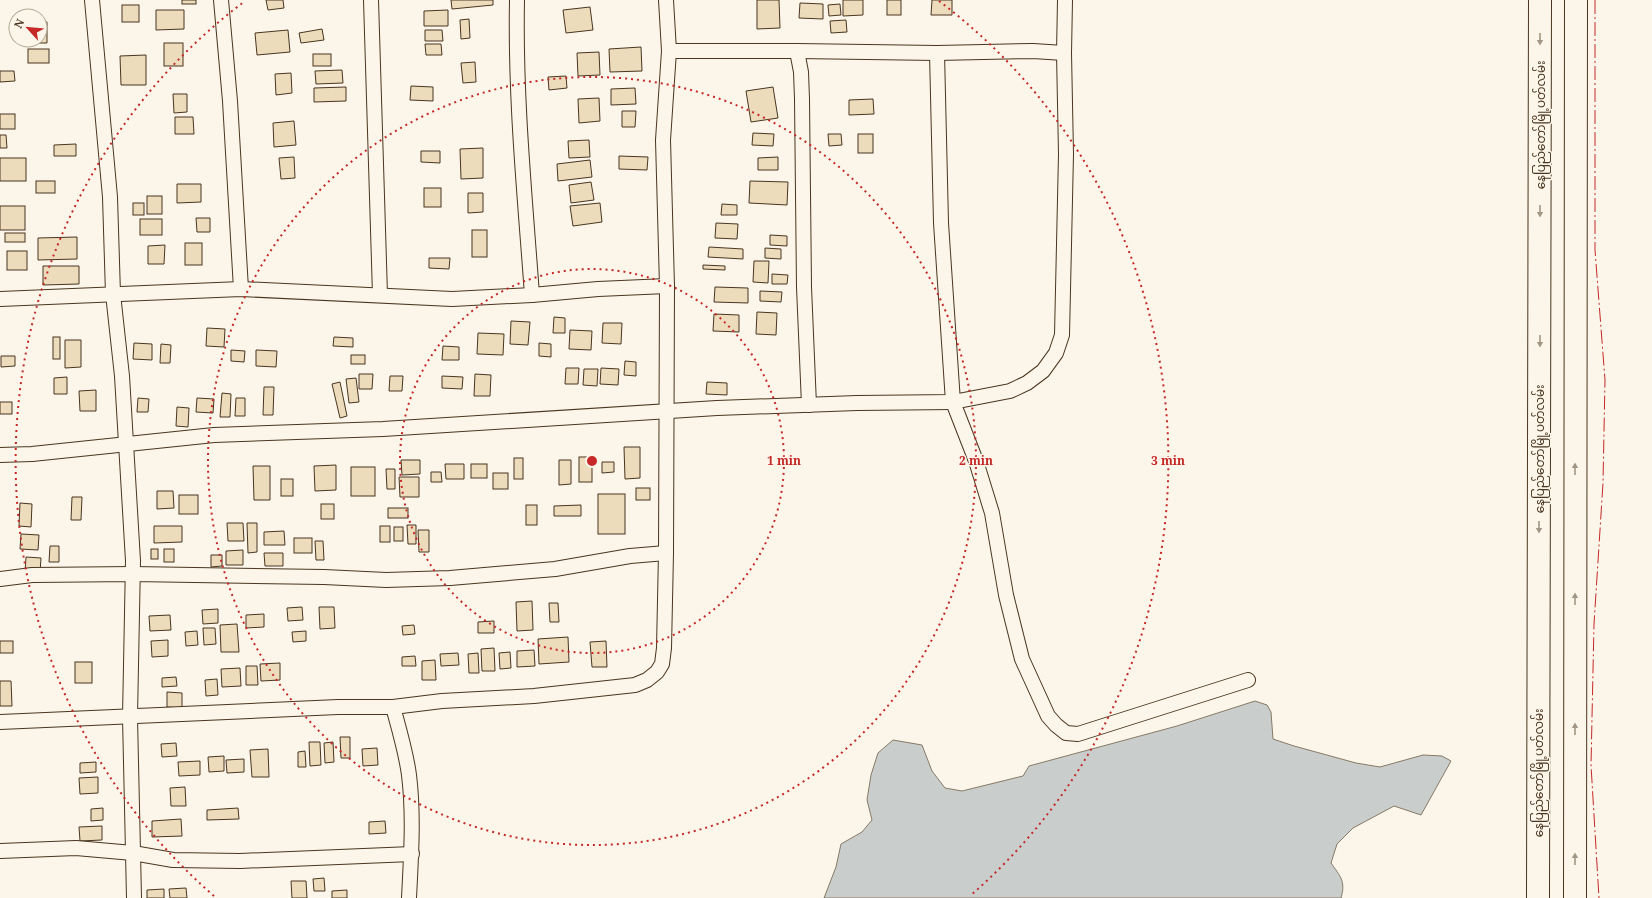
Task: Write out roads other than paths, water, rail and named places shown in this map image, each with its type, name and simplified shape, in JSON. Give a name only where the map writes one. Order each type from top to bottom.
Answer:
[{"type":"main road","name":"နေပြည်တော်မြို့ပတ်လမ်း","points":[[1538,898],[1540,0]]},
{"type":"main road","points":[[1575,898],[1576,0]]},
{"type":"street","points":[[92,0],[110,197],[113,294],[122,376],[127,444],[133,574],[130,717],[134,898]]},
{"type":"street","points":[[221,0],[230,101],[241,289]]},
{"type":"street","points":[[371,0],[380,295]]},
{"type":"street","points":[[517,0],[516,51],[523,180],[532,295]]},
{"type":"street","points":[[0,722],[338,707],[392,707],[442,701],[534,696],[635,685],[647,680],[657,672],[662,664],[664,648],[666,553],[667,286],[663,140],[669,51],[666,0]]},
{"type":"street","points":[[0,455],[32,454],[214,435],[383,429],[666,411],[809,405],[953,402],[1010,391],[1027,383],[1043,371],[1056,353],[1062,335],[1066,154],[1064,53],[1065,0]]},
{"type":"street","points":[[669,51],[937,53],[1033,51],[1064,53]]},
{"type":"street","points":[[797,51],[801,72],[804,287],[809,405]]},
{"type":"street","points":[[937,53],[941,224],[953,402],[976,461],[992,513],[1006,595],[1022,659],[1048,716],[1056,725],[1066,732],[1078,734],[1248,680]]},
{"type":"street","points":[[0,299],[176,293],[241,289],[452,299],[667,286]]},
{"type":"street","points":[[0,579],[32,575],[133,574],[324,577],[386,580],[450,578],[555,569],[630,556],[666,553]]},
{"type":"street","points":[[392,707],[403,746],[408,775],[411,810],[412,854],[409,898]]},
{"type":"street","points":[[0,851],[76,848],[133,853],[173,860],[240,861],[412,854]]}]
